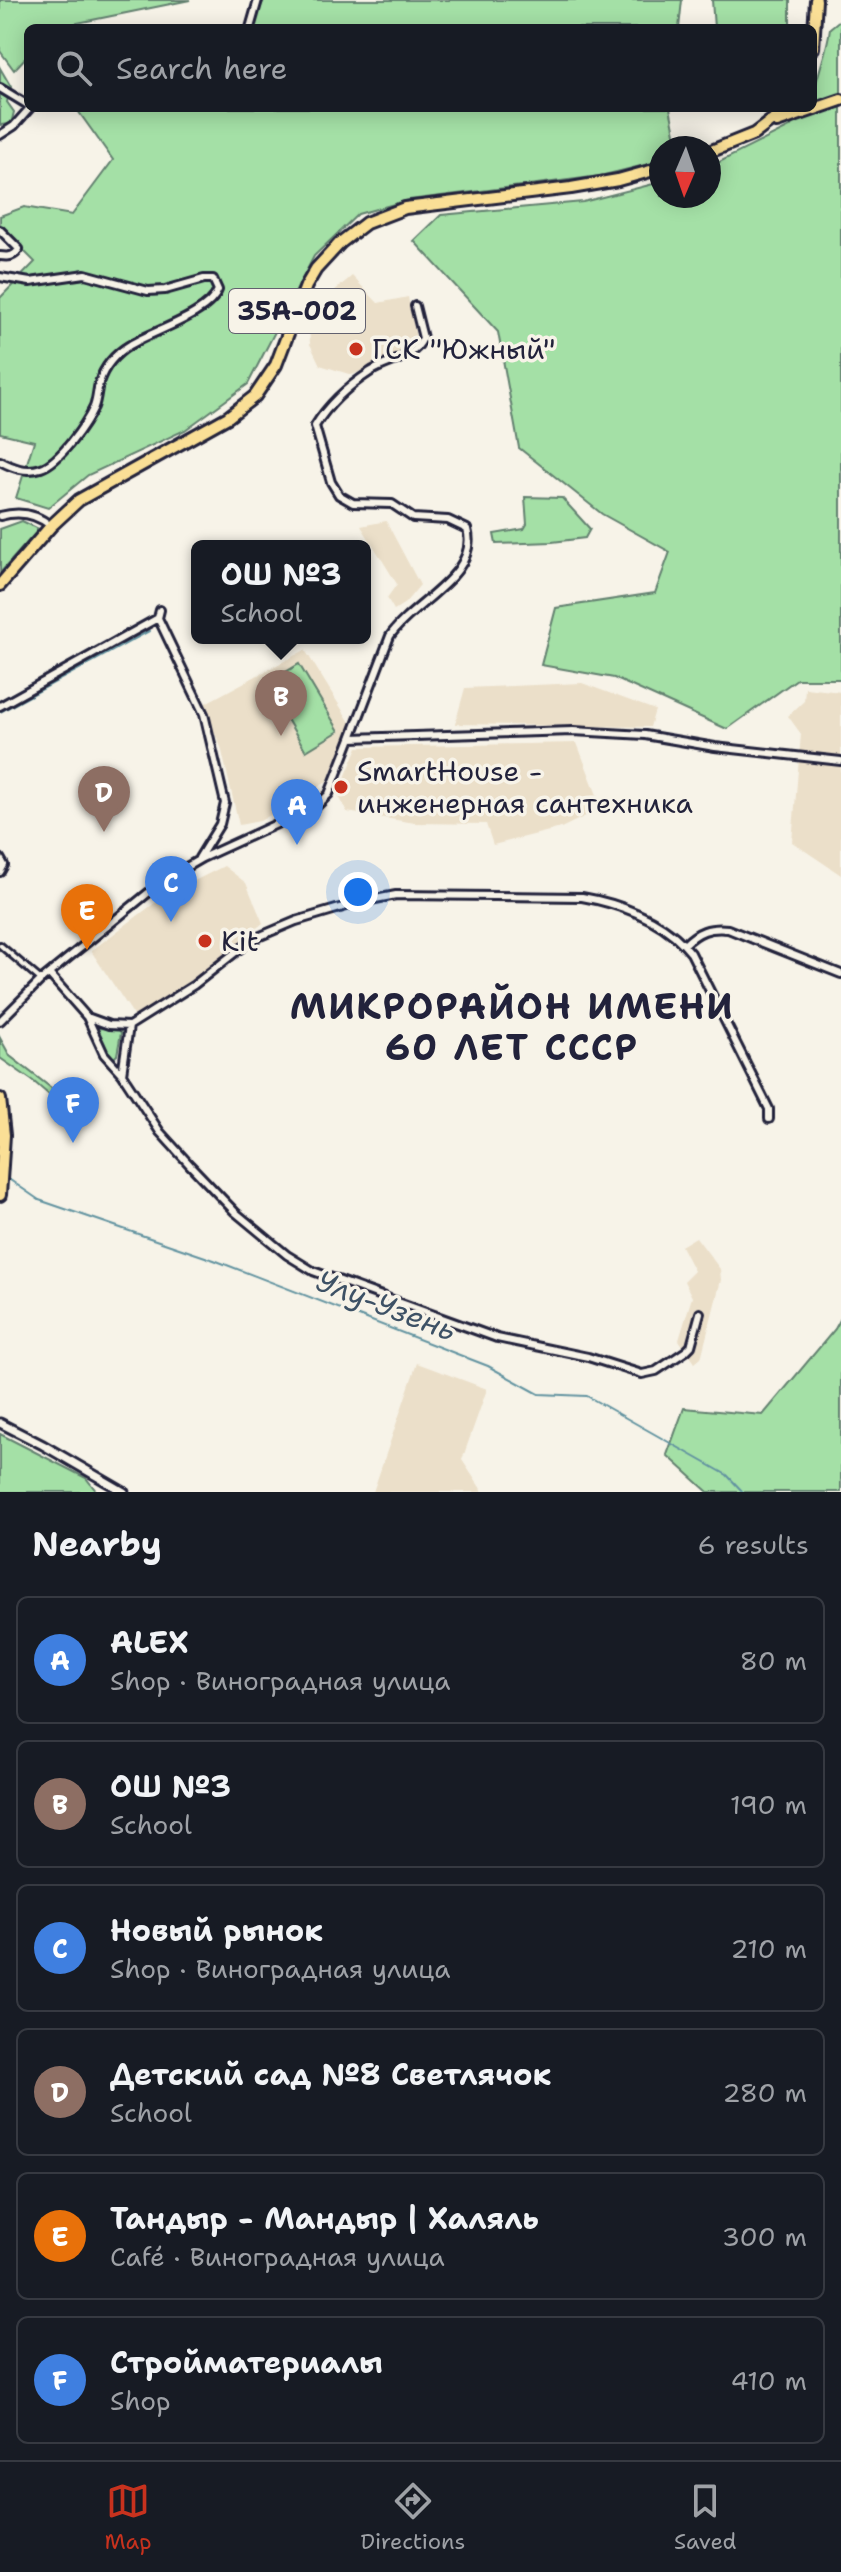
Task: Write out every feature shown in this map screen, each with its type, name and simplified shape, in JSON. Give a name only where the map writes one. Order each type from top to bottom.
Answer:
[{"type":"highway","points":[[814,24],[816,0]]},
{"type":"highway","points":[[817,108],[841,100]]},
{"type":"highway","points":[[768,125],[783,112]]},
{"type":"highway","points":[[721,147],[806,112]]},
{"type":"highway","name":"35А-002","points":[[0,585],[51,526],[79,500],[228,417],[255,396],[276,365],[306,286],[316,269],[340,243],[366,223],[405,208],[571,188],[649,171]]},
{"type":"highway","points":[[0,1099],[4,1135],[0,1195]]},
{"type":"street","points":[[251,24],[258,0]]},
{"type":"street","points":[[0,88],[24,104]]},
{"type":"street","points":[[0,135],[14,126],[25,112]]},
{"type":"street","points":[[0,230],[19,249],[8,257],[0,256]]},
{"type":"street","points":[[0,277],[30,282],[85,274],[148,291],[213,279],[218,290],[216,297],[196,312],[129,345],[116,356],[102,376],[89,417],[69,444],[43,468],[18,469],[0,461]]},
{"type":"street","points":[[0,1021],[41,980],[164,880],[197,861],[318,805],[329,794],[390,636],[400,622],[455,574],[467,556],[471,543],[467,529],[448,520],[413,518],[392,504],[353,503],[339,495],[331,482],[315,426],[328,405],[351,386],[380,366],[415,350],[423,338],[415,306]]},
{"type":"street","points":[[0,516],[27,514],[43,519],[51,526]]},
{"type":"street","points":[[0,706],[159,614],[162,630],[204,714],[225,803],[220,824],[197,861]]},
{"type":"street","points":[[351,738],[573,731],[645,735],[789,757],[841,761]]},
{"type":"street","points":[[0,872],[4,865],[1,859]]},
{"type":"street","points":[[87,1017],[109,1025],[129,1026],[194,985],[251,940],[296,921],[379,898],[396,895],[582,897],[643,917],[668,931],[691,953],[769,1109],[769,1119]]},
{"type":"street","points":[[684,945],[711,928],[728,929],[841,974]]},
{"type":"street","points":[[0,945],[41,980]]},
{"type":"street","points":[[50,975],[87,1017],[104,1054],[122,1074],[160,1132],[235,1212],[287,1255],[313,1271],[497,1338],[588,1357],[642,1374],[656,1371],[691,1346],[700,1313]]},
{"type":"street","points":[[122,1074],[129,1026]]},
{"type":"street","points":[[0,1423],[124,1492]]},
{"type":"shaded area","points":[[352,276],[378,303],[408,297],[416,338],[399,355],[352,375],[320,365],[310,344],[309,322],[314,308]]},
{"type":"shaded area","points":[[386,521],[420,585],[405,603],[394,610],[387,598],[397,584],[361,526]]},
{"type":"shaded area","points":[[305,650],[351,724],[327,782],[260,821],[239,825],[221,747],[202,705]]},
{"type":"shaded area","points":[[582,683],[655,710],[650,727],[455,724],[465,688]]},
{"type":"shaded area","points":[[805,688],[841,692],[841,875],[792,842],[801,734],[788,716],[804,701]]},
{"type":"shaded area","points":[[577,743],[602,808],[561,828],[493,845],[486,824],[415,823],[347,812],[338,794],[358,747]]},
{"type":"shaded area","points":[[224,866],[246,883],[263,923],[197,976],[135,1017],[91,951],[164,896]]},
{"type":"shaded area","points":[[696,1237],[720,1269],[721,1280],[701,1358],[695,1363],[679,1340],[692,1297],[684,1281],[694,1271],[681,1246]]},
{"type":"shaded area","points":[[417,1363],[487,1389],[462,1460],[483,1492],[373,1492]]},
{"type":"green space","points":[[0,0],[190,0],[73,24],[24,24],[24,59],[14,70],[0,51]]},
{"type":"green space","points":[[264,0],[682,0],[679,24],[253,24]]},
{"type":"green space","points":[[712,0],[790,0],[790,24],[714,24]]},
{"type":"green space","points":[[841,19],[841,679],[797,679],[727,729],[614,678],[541,665],[556,608],[655,593],[670,552],[602,514],[519,448],[498,332],[414,241],[441,215],[583,202],[649,185],[649,208],[721,208],[721,161],[790,127],[802,112],[817,112],[817,81],[830,28]]},
{"type":"green space","points":[[0,68],[11,87],[7,102],[14,112],[11,124],[0,125]]},
{"type":"green space","points":[[79,112],[671,112],[676,136],[649,136],[649,164],[600,176],[409,200],[358,214],[314,256],[248,384],[185,430],[88,475],[48,508],[16,498],[34,441],[0,433],[0,298],[35,262],[0,227],[0,216],[24,207],[72,215],[113,160]]},
{"type":"green space","points":[[525,497],[562,498],[590,529],[585,538],[496,544],[494,534],[524,529],[527,524]]},
{"type":"green space","points":[[22,521],[39,529],[0,573],[0,529]]},
{"type":"green space","points":[[299,664],[339,731],[306,751],[266,684]]},
{"type":"green space","points":[[95,1028],[119,1029],[117,1055],[113,1059],[101,1045]]},
{"type":"green space","points":[[0,1038],[10,1056],[68,1101],[77,1119],[33,1081],[0,1058]]},
{"type":"green space","points":[[841,1318],[841,1492],[708,1492],[667,1455],[684,1408],[763,1415]]},
{"type":"green space","points":[[0,1434],[86,1478],[97,1492],[0,1492]]},
{"type":"waterway","points":[[0,712],[149,631]]},
{"type":"waterway","name":"Улу-Узень","points":[[3,1180],[10,1180],[39,1200],[214,1260],[488,1366],[539,1394],[587,1396],[727,1475],[743,1492]]},
{"type":"place","name":"ГСК \"Южный\"","points":[[356,349]]},
{"type":"place","name":"ОШ №3","points":[[281,736]]},
{"type":"place","name":"SmartHouse - инженерная сантехника","points":[[341,787]]},
{"type":"place","name":"Детский сад №8 Светлячок","points":[[104,832]]},
{"type":"place","name":"ALEX","points":[[297,845]]},
{"type":"place","name":"Новый рынок","points":[[171,922]]},
{"type":"place","name":"Kit","points":[[205,941]]},
{"type":"place","name":"Тандыр - Мандыр | Халяль","points":[[87,950]]},
{"type":"place","name":"Стройматериалы","points":[[73,1143]]},
{"type":"district","name":"МИКРОРАЙОН ИМЕНИ 60 ЛЕТ СССР","points":[[512,1026]]}]
